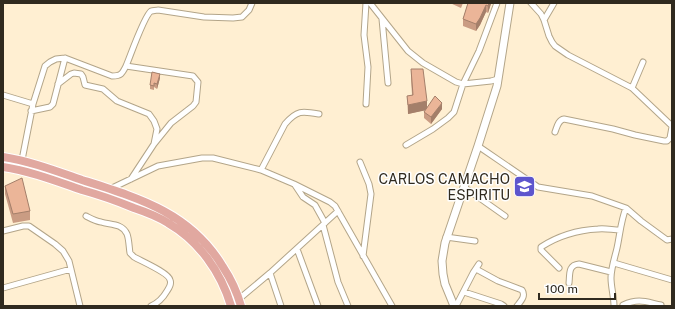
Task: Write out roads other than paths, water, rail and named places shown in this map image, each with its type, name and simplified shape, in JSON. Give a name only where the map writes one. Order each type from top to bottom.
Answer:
[{"type":"main road","points":[[3,157],[22,160],[110,189],[157,207],[170,214],[189,227],[206,243],[219,260],[240,302]]},
{"type":"main road","points":[[3,167],[33,173],[107,198],[168,222],[201,251],[208,260],[221,280],[231,306]]},
{"type":"street","points":[[22,160],[32,104],[45,66],[50,62],[56,59],[65,58],[112,76],[116,76],[122,73],[126,66],[147,16],[152,11],[158,10],[204,17],[233,18],[242,17],[249,10],[252,3]]},
{"type":"street","points":[[366,3],[364,35],[368,67],[366,104]]},
{"type":"street","points":[[370,3],[408,51],[415,57],[456,82],[463,84],[498,78]]},
{"type":"street","points":[[406,145],[433,129],[451,116],[454,112],[463,84],[479,51],[497,3]]},
{"type":"street","points":[[455,306],[446,284],[442,266],[443,251],[446,237],[497,86],[510,3]]},
{"type":"street","points":[[531,3],[541,14],[552,42],[560,50],[632,88],[672,126],[670,138],[664,141],[635,136],[613,129],[564,119],[561,119],[555,132]]},
{"type":"street","points":[[544,20],[554,3]]},
{"type":"street","points":[[382,18],[388,83]]},
{"type":"street","points":[[31,111],[50,106],[52,104],[65,58]]},
{"type":"street","points":[[632,88],[643,62]]},
{"type":"street","points":[[126,66],[193,76],[198,82],[196,102],[171,123],[154,144],[130,179]]},
{"type":"street","points":[[58,84],[71,74],[81,74],[84,76],[85,85],[103,89],[116,101],[149,114],[157,129],[154,144]]},
{"type":"street","points":[[3,94],[32,104]]},
{"type":"street","points":[[261,170],[289,119],[299,112],[304,111],[319,114]]},
{"type":"street","points":[[478,146],[538,187],[592,196],[626,208],[667,240],[672,239]]},
{"type":"street","points":[[110,189],[158,166],[202,158],[214,158],[261,170],[330,202],[338,211],[392,306]]},
{"type":"street","points":[[360,162],[369,184],[371,194],[363,256]]},
{"type":"street","points":[[294,184],[302,196],[315,205],[324,224],[337,279],[348,306]]},
{"type":"street","points":[[464,187],[504,216]]},
{"type":"street","points":[[614,306],[611,272],[626,208]]},
{"type":"street","points":[[240,302],[338,211]]},
{"type":"street","points":[[86,216],[102,223],[120,226],[123,228],[127,234],[130,253],[134,257],[170,278],[171,282],[169,289],[158,302],[151,306]]},
{"type":"street","points":[[4,231],[29,226],[55,244],[62,251],[69,262],[80,306]]},
{"type":"street","points":[[559,268],[541,250],[541,247],[550,241],[578,231],[599,228],[620,230]]},
{"type":"street","points":[[446,237],[475,242]]},
{"type":"street","points":[[297,249],[318,306]]},
{"type":"street","points":[[614,263],[672,280]]},
{"type":"street","points":[[569,282],[571,267],[579,264],[611,272]]},
{"type":"street","points":[[455,306],[477,267],[498,281],[522,290],[524,296],[517,306]]},
{"type":"street","points":[[3,288],[71,269]]},
{"type":"street","points":[[270,273],[281,306]]},
{"type":"street","points":[[464,292],[504,306]]},
{"type":"street","points":[[614,299],[618,300],[623,305],[634,300],[662,305]]},
{"type":"place","name":"CARLOS CAMACHO ESPIRITU","points":[[525,187]]}]
